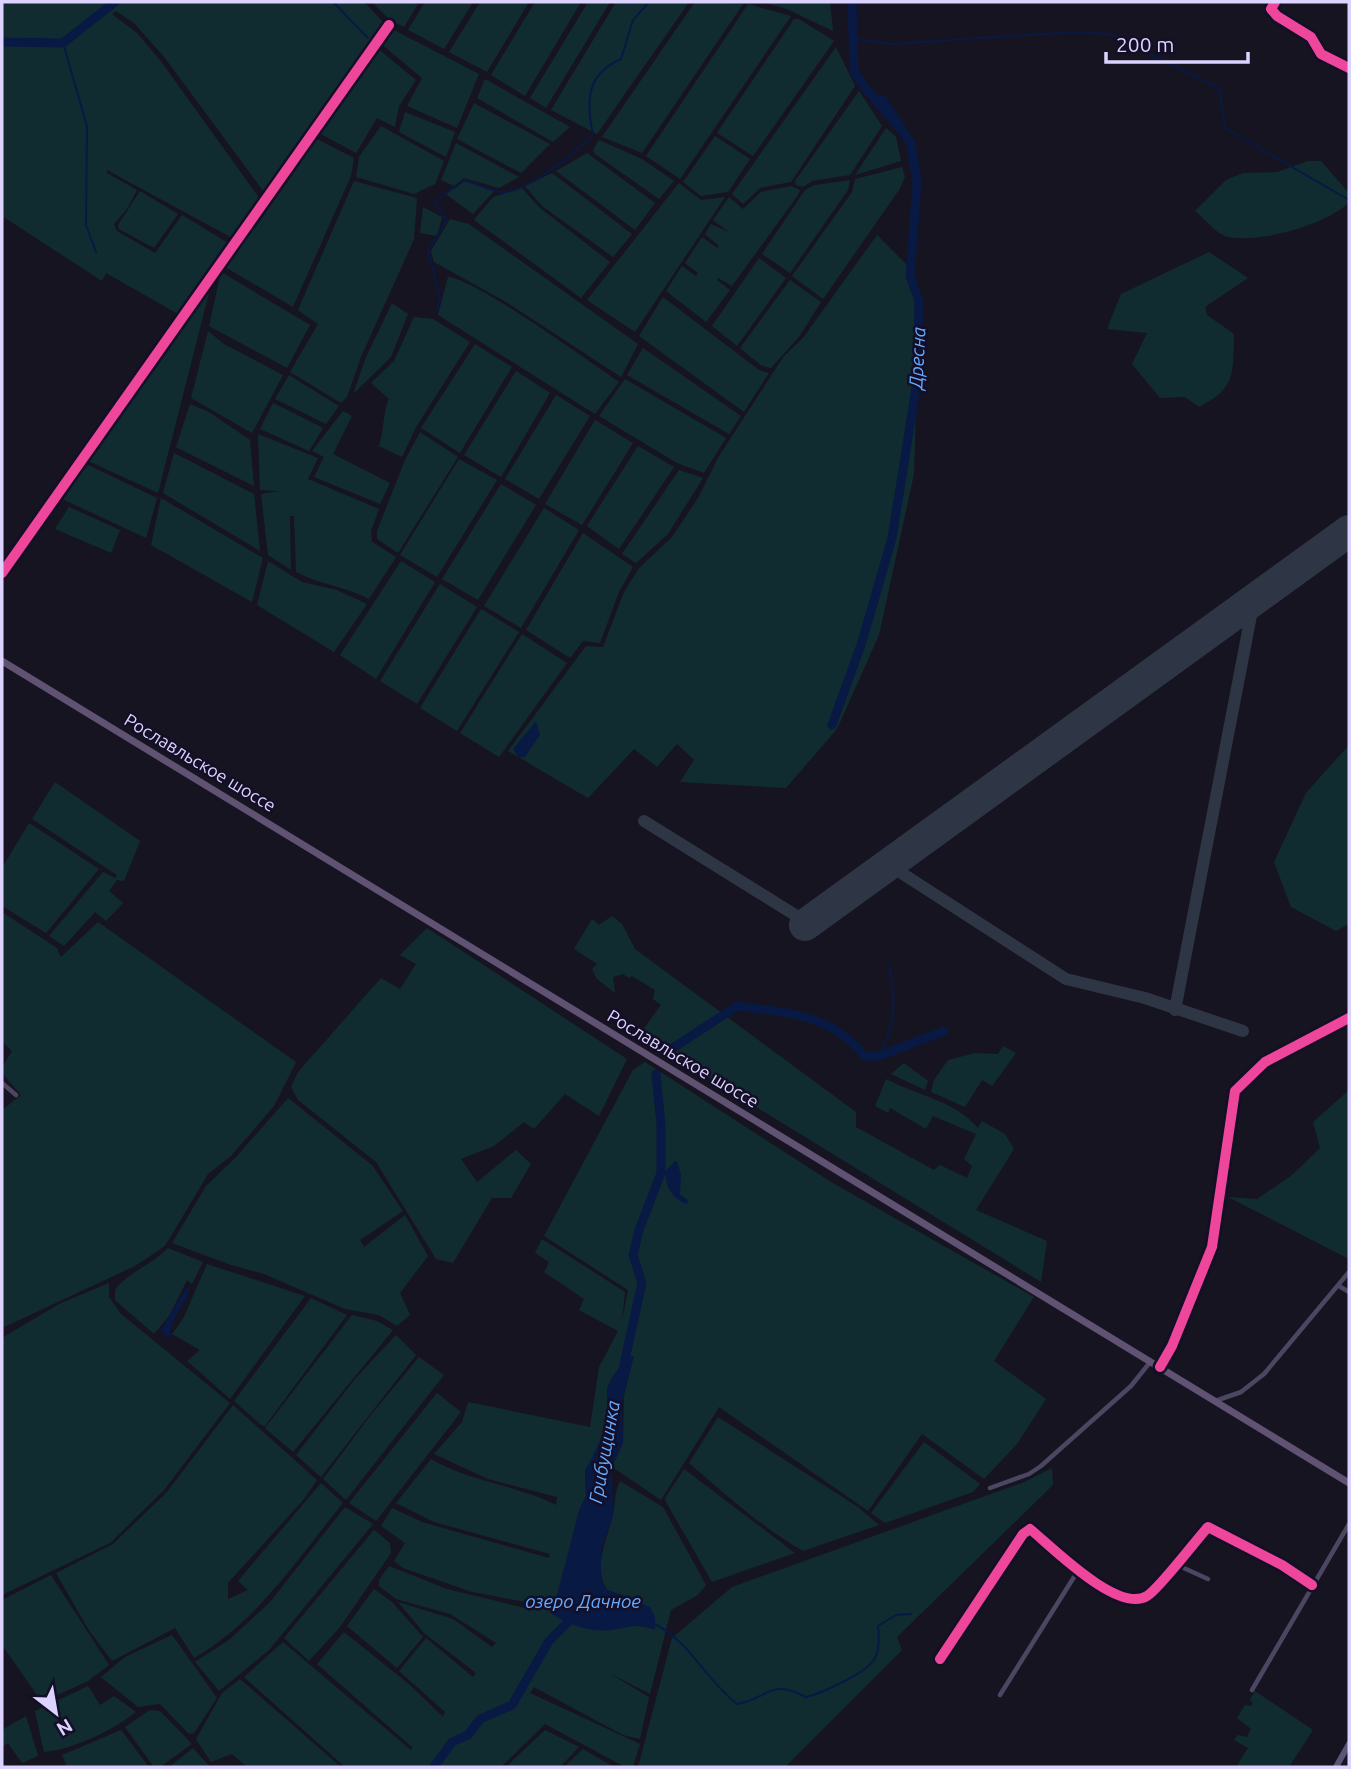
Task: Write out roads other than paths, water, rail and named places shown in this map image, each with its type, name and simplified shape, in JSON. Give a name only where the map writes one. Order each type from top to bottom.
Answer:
[{"type":"main road","name":"Рославльское шоссе","points":[[2,661],[1218,1400],[1349,1483]]},
{"type":"main road","points":[[1336,1767],[1349,1744]]},
{"type":"street","points":[[1275,2],[1271,9],[1277,16],[1311,37],[1321,54],[1349,68]]},
{"type":"street","points":[[2,573],[389,25]]},
{"type":"street","points":[[1160,1367],[1172,1346],[1212,1247],[1235,1091],[1265,1062],[1349,1018]]},
{"type":"street","points":[[2,1083],[16,1095]]},
{"type":"street","points":[[1218,1400],[1241,1392],[1264,1374],[1349,1272]]},
{"type":"street","points":[[1339,1286],[1349,1292]]},
{"type":"street","points":[[990,1488],[1029,1474],[1041,1466],[1131,1386],[1152,1361]]},
{"type":"street","points":[[1252,1690],[1349,1524]]},
{"type":"street","points":[[940,1659],[1023,1534],[1030,1529],[1111,1594],[1130,1600],[1147,1597],[1208,1527],[1312,1584]]},
{"type":"street","points":[[1175,1564],[1208,1579]]},
{"type":"street","points":[[1000,1695],[1079,1569]]},
{"type":"water","points":[[884,94],[907,128],[897,131],[871,102]]},
{"type":"water","points":[[536,721],[540,735],[525,757],[519,758],[513,749]]},
{"type":"water","points":[[675,1161],[681,1175],[680,1194],[689,1201],[686,1204],[673,1195],[666,1181],[666,1170]]},
{"type":"water","points":[[187,1287],[190,1290],[188,1296],[174,1319],[171,1338],[167,1338],[161,1330]]},
{"type":"water","name":"озеро Дачное","points":[[625,1356],[634,1356],[622,1404],[623,1442],[612,1467],[613,1515],[601,1550],[601,1581],[607,1590],[650,1607],[655,1617],[655,1629],[635,1626],[592,1630],[552,1614],[579,1511],[586,1496],[585,1470],[607,1422],[608,1388]]},
{"type":"waterway","name":"Дресна","points":[[2,42],[63,43],[115,2]]},
{"type":"waterway","points":[[333,2],[368,38]]},
{"type":"waterway","points":[[593,135],[591,90],[601,73],[621,59],[633,20],[649,2]]},
{"type":"waterway","name":"Дресна","points":[[852,2],[854,71],[866,89],[883,106]]},
{"type":"waterway","points":[[854,39],[893,44],[1072,32],[1110,34],[1219,88],[1225,128],[1349,200]]},
{"type":"waterway","points":[[63,43],[87,126],[86,225],[96,252]]},
{"type":"waterway","name":"Дресна","points":[[832,725],[862,642],[892,538],[918,376],[919,301],[910,276],[917,183],[911,143],[894,120]]},
{"type":"waterway","points":[[437,310],[440,298],[428,250],[447,220],[434,202],[464,180],[501,192],[523,187],[548,172],[590,138]]},
{"type":"waterway","points":[[879,1056],[889,1034],[893,1012],[889,965]]},
{"type":"waterway","name":"Грибущинка","points":[[673,1048],[737,1006],[791,1014],[822,1023],[837,1031],[865,1056],[879,1056],[944,1031]]},
{"type":"waterway","name":"Грибущинка","points":[[624,1364],[642,1283],[633,1255],[639,1230],[661,1173],[661,1125],[656,1074]]},
{"type":"waterway","name":"Грибущинка","points":[[661,1173],[668,1174]]},
{"type":"waterway","points":[[655,1624],[679,1641],[737,1704],[777,1689],[806,1697],[842,1682],[874,1660],[878,1648],[878,1626],[896,1615],[911,1614]]},
{"type":"waterway","name":"Грибущинка","points":[[434,1767],[452,1742],[468,1735],[480,1719],[512,1705],[549,1641],[574,1616]]}]
